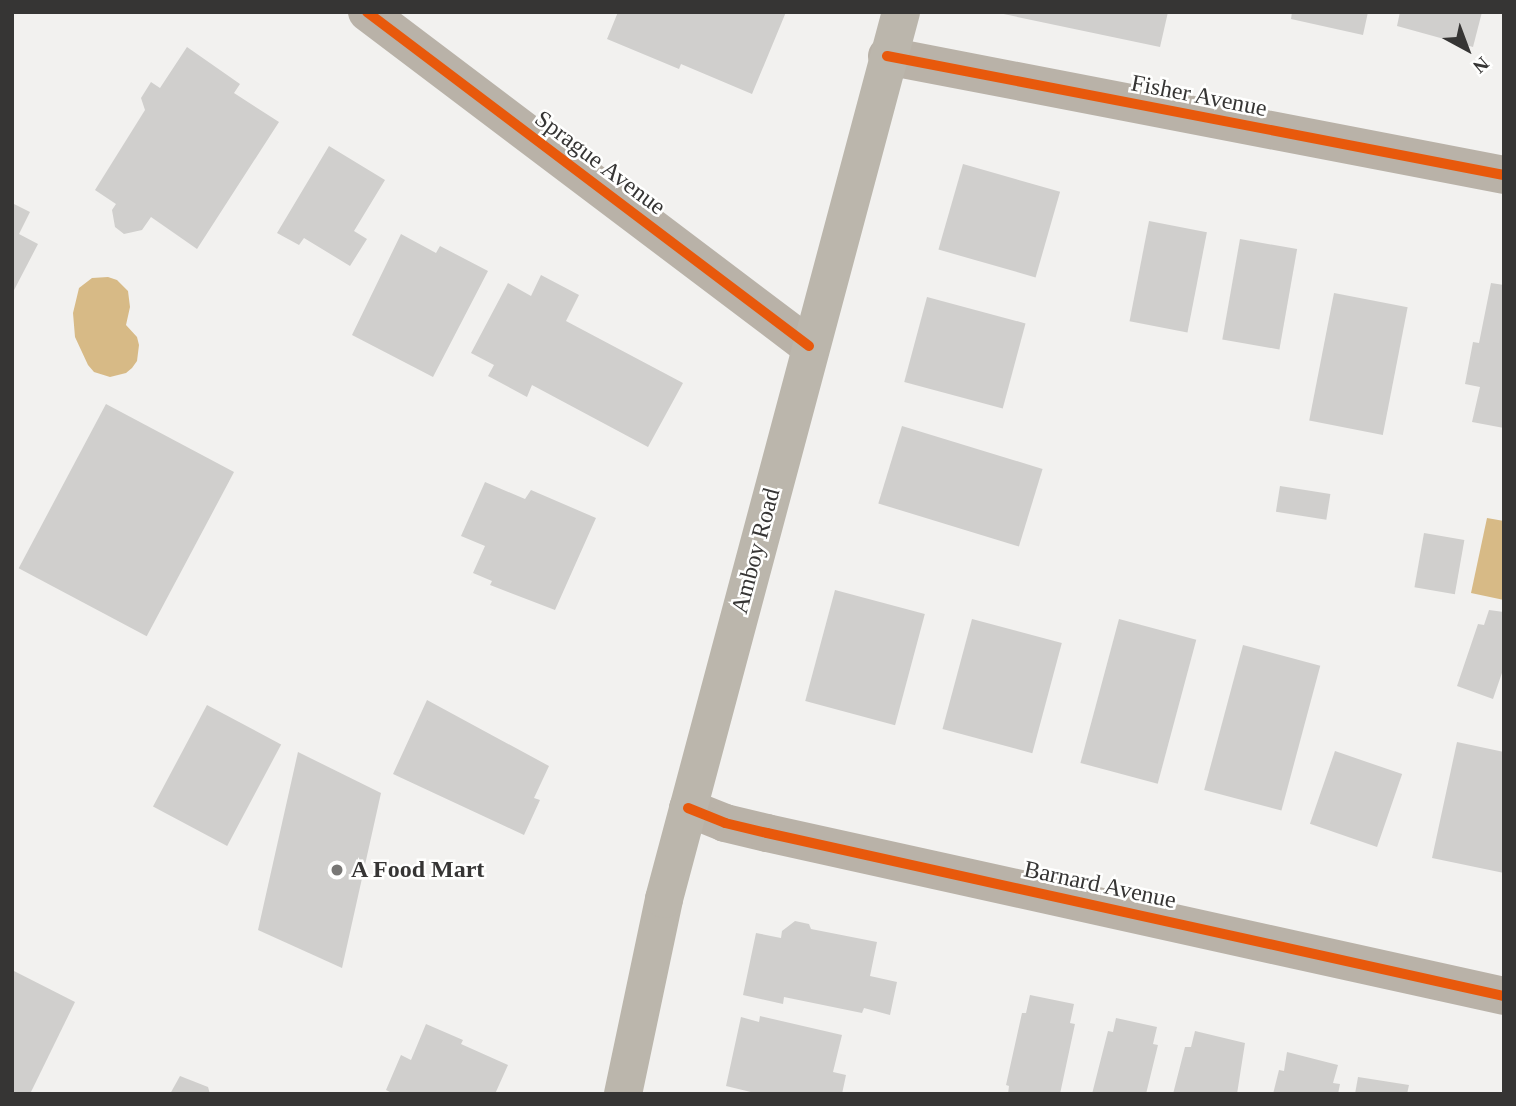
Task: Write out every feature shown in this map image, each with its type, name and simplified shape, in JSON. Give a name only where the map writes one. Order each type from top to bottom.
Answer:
[{"type":"main road","name":"Amboy Road","points":[[623,1094],[641,993],[688,808],[809,346],[901,12]]},
{"type":"street","name":"Sprague Avenue","points":[[367,12],[809,346]]},
{"type":"street","name":"Fisher Avenue","points":[[887,56],[1504,175]]},
{"type":"street","name":"Barnard Avenue","points":[[688,808],[725,823],[767,833],[1504,996]]},
{"type":"shaded area","points":[[108,277],[117,280],[128,291],[130,307],[126,325],[137,337],[139,345],[137,361],[132,368],[126,373],[110,377],[94,372],[88,365],[75,337],[73,313],[79,288],[92,278]]},
{"type":"shaded area","points":[[1487,518],[1504,521],[1504,600],[1471,593]]},
{"type":"building","points":[[618,12],[786,12],[752,94],[681,64],[679,69],[607,39]]},
{"type":"building","points":[[994,12],[1168,12],[1160,47]]},
{"type":"building","points":[[1292,12],[1368,12],[1363,35],[1291,19]]},
{"type":"building","points":[[1400,12],[1482,12],[1473,47],[1397,26]]},
{"type":"building","points":[[187,47],[240,84],[234,93],[279,122],[197,249],[151,217],[142,230],[124,234],[115,227],[112,210],[116,204],[95,190],[145,110],[141,98],[151,82],[160,88]]},
{"type":"building","points":[[329,146],[385,180],[354,231],[367,239],[350,266],[304,238],[299,245],[277,233]]},
{"type":"building","points":[[963,164],[1060,192],[1036,277],[938,250]]},
{"type":"building","points":[[12,203],[30,212],[19,234],[38,244],[12,294]]},
{"type":"building","points":[[1149,221],[1207,232],[1187,332],[1130,321]]},
{"type":"building","points":[[401,234],[436,253],[440,246],[488,271],[433,377],[352,335]]},
{"type":"building","points":[[1240,239],[1297,249],[1279,350],[1222,339]]},
{"type":"building","points":[[541,275],[579,295],[566,321],[683,383],[648,447],[532,385],[527,397],[488,376],[494,365],[471,353],[508,283],[531,296]]},
{"type":"building","points":[[1491,283],[1504,285],[1504,428],[1472,422],[1480,387],[1465,384],[1473,342],[1479,343]]},
{"type":"building","points":[[1334,293],[1408,307],[1383,435],[1309,421]]},
{"type":"building","points":[[927,297],[1026,323],[1003,408],[904,382]]},
{"type":"building","points":[[106,404],[234,472],[147,636],[19,568]]},
{"type":"building","points":[[902,426],[1043,469],[1019,546],[878,503]]},
{"type":"building","points":[[485,482],[525,499],[531,490],[596,518],[555,610],[490,585],[492,581],[473,573],[485,546],[461,536]]},
{"type":"building","points":[[1280,486],[1330,494],[1326,520],[1276,512]]},
{"type":"building","points":[[1424,533],[1464,540],[1455,594],[1414,587]]},
{"type":"building","points":[[835,590],[925,614],[895,725],[805,701]]},
{"type":"building","points":[[1489,610],[1504,612],[1504,667],[1493,699],[1457,686],[1478,624],[1484,625]]},
{"type":"building","points":[[972,619],[1062,643],[1032,753],[942,729]]},
{"type":"building","points":[[1119,619],[1196,640],[1158,784],[1080,763]]},
{"type":"building","points":[[1243,645],[1320,666],[1281,811],[1204,790]]},
{"type":"building","points":[[427,700],[549,766],[534,798],[540,800],[524,835],[393,774]]},
{"type":"building","points":[[207,705],[281,744],[227,846],[153,807]]},
{"type":"building","points":[[1457,742],[1504,752],[1504,873],[1432,858]]},
{"type":"building","points":[[1335,751],[1402,774],[1377,847],[1310,824]]},
{"type":"building","points":[[298,752],[381,793],[342,968],[258,930]]},
{"type":"building","points":[[795,921],[809,924],[811,929],[877,942],[870,976],[897,982],[890,1015],[864,1008],[862,1013],[784,997],[783,1004],[743,995],[756,933],[781,938],[782,931]]},
{"type":"building","points":[[14,971],[75,1002],[30,1094],[12,1094]]},
{"type":"building","points":[[1030,995],[1074,1004],[1070,1023],[1075,1024],[1060,1094],[1008,1094],[1009,1086],[1006,1085],[1022,1013],[1026,1013]]},
{"type":"building","points":[[760,1016],[842,1035],[833,1072],[846,1075],[842,1094],[759,1094],[726,1086],[741,1017],[759,1022]]},
{"type":"building","points":[[1116,1018],[1157,1027],[1153,1044],[1158,1045],[1146,1094],[1092,1094],[1108,1031],[1113,1032]]},
{"type":"building","points":[[426,1024],[463,1040],[461,1044],[508,1065],[495,1094],[394,1094],[386,1090],[401,1055],[411,1060]]},
{"type":"building","points":[[1195,1031],[1245,1043],[1237,1094],[1173,1094],[1185,1047],[1191,1047]]},
{"type":"building","points":[[1287,1052],[1338,1065],[1333,1083],[1340,1084],[1338,1094],[1273,1094],[1279,1070],[1284,1071]]},
{"type":"building","points":[[180,1076],[208,1087],[210,1094],[170,1094]]},
{"type":"building","points":[[1358,1077],[1409,1085],[1407,1094],[1355,1094]]},
{"type":"cycle path","points":[[367,12],[809,346]]},
{"type":"cycle path","points":[[887,56],[1504,175]]},
{"type":"cycle path","points":[[688,808],[725,823],[767,833],[1504,996]]},
{"type":"place","name":"A Food Mart","points":[[337,870]]}]
